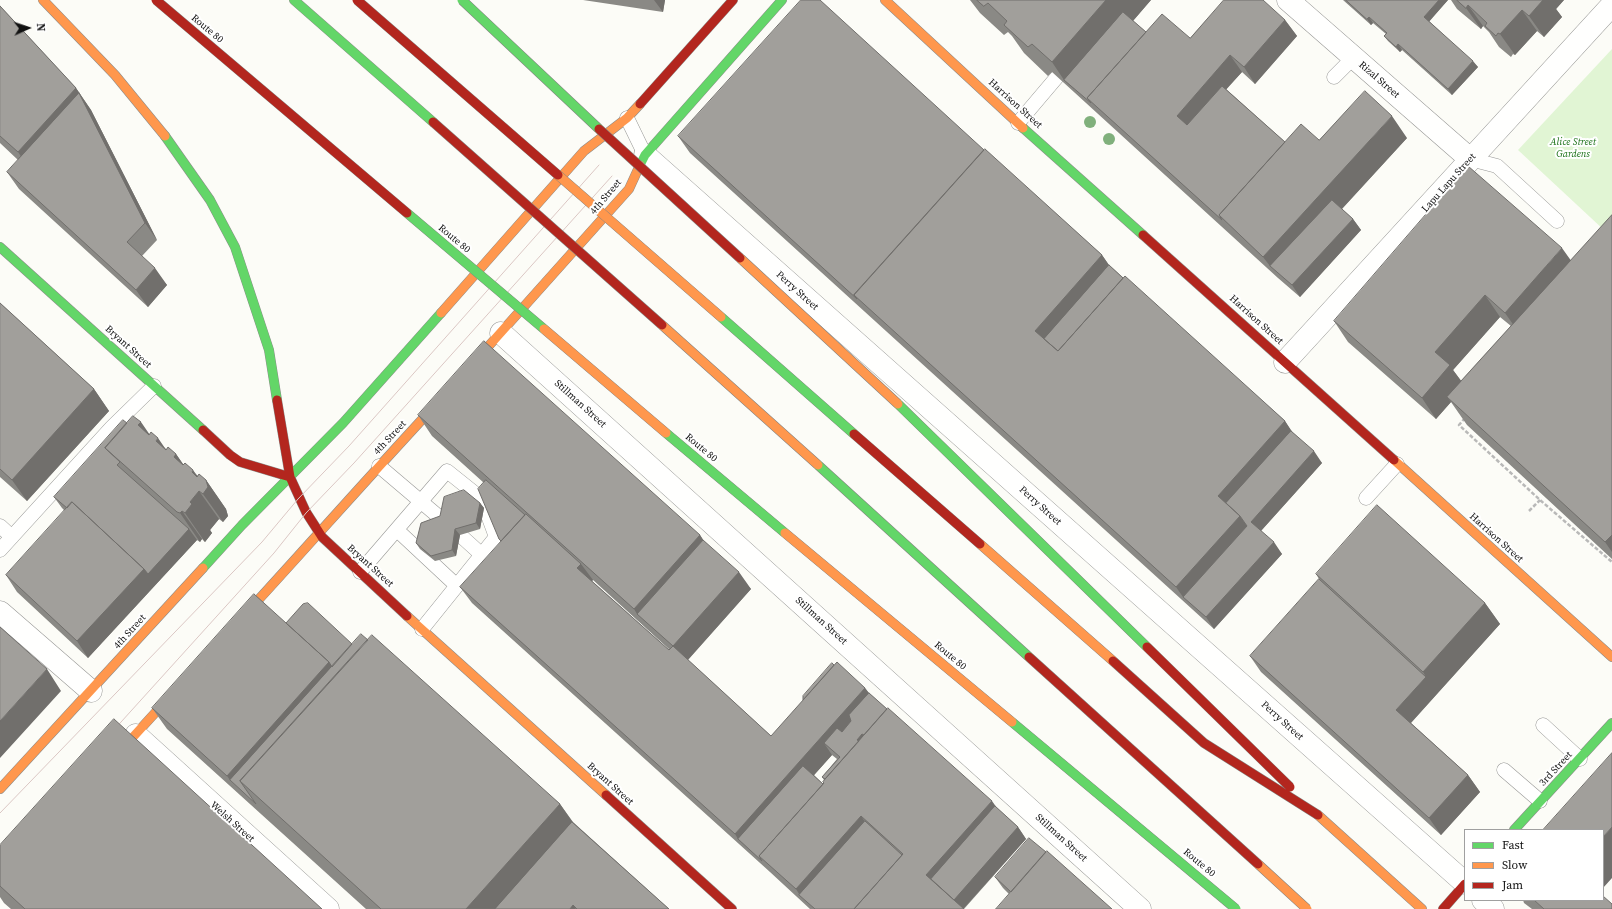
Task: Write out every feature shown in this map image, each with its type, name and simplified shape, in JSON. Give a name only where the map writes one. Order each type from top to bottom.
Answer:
[{"type":"main road","points":[[43,0],[115,75],[168,141],[210,200],[235,247],[269,350],[290,477]]},
{"type":"main road","name":"Route 80","points":[[156,0],[730,487],[1236,909]]},
{"type":"main road","points":[[294,0],[752,405],[1307,909]]},
{"type":"main road","points":[[357,0],[1041,597],[1204,742],[1318,815]]},
{"type":"main road","points":[[462,0],[561,94],[921,425],[1318,815],[1422,909]]},
{"type":"main road","name":"4th Street","points":[[0,789],[242,525],[343,423],[584,152],[627,118],[733,0]]},
{"type":"main road","name":"4th Street","points":[[464,374],[629,189],[646,155],[782,0]]},
{"type":"main road","name":"Harrison Street","points":[[885,0],[1018,123],[1612,657]]},
{"type":"main road","name":"Bryant Street","points":[[0,247],[235,459],[240,462],[290,477],[298,499],[319,534],[732,909]]},
{"type":"main road","name":"4th Street","points":[[230,630],[448,391]]},
{"type":"main road","points":[[108,764],[183,683]]},
{"type":"main road","name":"3rd Street","points":[[1515,829],[1580,760],[1612,723]]},
{"type":"main road","points":[[1443,909],[1464,885]]},
{"type":"street","name":"Rizal Street","points":[[1288,0],[1470,160]]},
{"type":"street","name":"Lapu Lapu Street","points":[[1285,362],[1612,5]]},
{"type":"street","name":"Perry Street","points":[[646,155],[1464,883]]},
{"type":"street","name":"Stillman Street","points":[[501,333],[1140,909]]},
{"type":"street","points":[[0,612],[91,691]]},
{"type":"street","name":"Welsh Street","points":[[136,735],[328,909]]},
{"type":"street","points":[[1484,901],[1493,909]]},
{"type":"lane","points":[[1334,77],[1354,57]]},
{"type":"lane","points":[[1018,123],[1057,77]]},
{"type":"lane","name":"Perry Street","points":[[627,118],[646,155]]},
{"type":"lane","points":[[1470,160],[1497,166],[1557,221]]},
{"type":"lane","points":[[0,550],[112,428],[154,386]]},
{"type":"lane","points":[[1366,498],[1398,464]]},
{"type":"lane","points":[[379,466],[444,522]]},
{"type":"lane","points":[[360,572],[422,502],[447,471],[482,499],[496,537],[422,629]]},
{"type":"lane","points":[[0,526],[12,537]]},
{"type":"lane","points":[[396,530],[457,586]]},
{"type":"lane","points":[[460,535],[482,555]]},
{"type":"lane","points":[[1544,725],[1580,760]]},
{"type":"lane","points":[[1504,770],[1540,801]]},
{"type":"path","points":[[1469,414],[1459,425],[1540,500],[1612,562]]},
{"type":"path","points":[[1529,511],[1540,500]]},
{"type":"green space","name":"Alice Street Gardens","points":[[1612,49],[1612,223],[1605,231],[1518,150]]},
{"type":"building","points":[[801,0],[820,0],[984,150],[854,295],[857,299],[678,136]]},
{"type":"building","points":[[977,0],[1106,0],[1052,62],[1032,44],[1028,47],[1004,25],[1007,21],[988,3],[984,6]]},
{"type":"building","points":[[1224,0],[1263,0],[1285,20],[1244,67],[1230,55],[1177,116],[1187,125],[1222,86],[1285,142],[1219,215],[1222,220],[1087,98],[1162,14],[1190,38]]},
{"type":"building","points":[[1346,0],[1439,0],[1424,17],[1473,61],[1448,89],[1398,44],[1396,47],[1384,36],[1387,33],[1369,17],[1367,19]]},
{"type":"building","points":[[1457,0],[1543,0],[1529,16],[1522,10],[1500,34],[1498,33],[1496,36],[1485,26],[1487,23],[1468,5],[1466,8]]},
{"type":"building","points":[[0,6],[76,88],[18,152],[0,136]]},
{"type":"building","points":[[1123,12],[1146,32],[1087,98],[1091,103],[1064,80]]},
{"type":"building","points":[[1365,91],[1392,116],[1263,257],[1219,215],[1301,124],[1319,140]]},
{"type":"building","points":[[79,93],[145,223],[127,242],[155,268],[136,290],[7,172]]},
{"type":"building","points":[[985,149],[1102,255],[1035,331],[1058,351],[1125,276],[1285,421],[1218,496],[1240,516],[1176,587],[854,295]]},
{"type":"building","points":[[1468,166],[1562,248],[1505,313],[1485,295],[1435,352],[1450,365],[1422,398],[1334,321]]},
{"type":"building","points":[[1332,200],[1353,219],[1292,285],[1270,266]]},
{"type":"building","points":[[1612,215],[1612,535],[1605,542],[1447,397]]},
{"type":"building","points":[[1109,265],[1123,278],[1058,351],[1044,339]]},
{"type":"building","points":[[0,303],[94,389],[12,480],[0,469]]},
{"type":"building","points":[[484,341],[700,535],[634,609],[418,415]]},
{"type":"building","points":[[133,416],[141,422],[138,425],[149,435],[151,432],[158,438],[156,441],[166,450],[168,447],[176,454],[174,457],[183,465],[185,463],[193,470],[192,472],[197,477],[199,474],[206,480],[208,487],[203,494],[199,491],[190,502],[192,504],[185,513],[182,511],[180,513],[177,512],[105,448]]},
{"type":"building","points":[[123,420],[127,423],[105,448],[120,462],[117,465],[189,529],[148,574],[72,502],[67,508],[54,497]]},
{"type":"building","points":[[1291,431],[1314,451],[1251,522],[1274,542],[1206,617],[1183,597],[1247,526],[1240,516],[1226,503]]},
{"type":"building","points":[[486,480],[525,515],[501,541],[478,489]]},
{"type":"building","points":[[464,490],[480,503],[476,523],[455,529],[452,550],[431,556],[416,543],[421,523],[440,516],[444,497]]},
{"type":"building","points":[[72,502],[144,569],[77,641],[6,575]]},
{"type":"building","points":[[1377,505],[1485,603],[1423,672],[1316,574]]},
{"type":"building","points":[[526,514],[581,564],[577,568],[669,650],[673,646],[771,736],[837,662],[865,688],[735,834],[460,587]]},
{"type":"building","points":[[703,540],[739,572],[673,646],[637,614]]},
{"type":"building","points":[[1319,579],[1426,677],[1396,710],[1468,775],[1429,818],[1250,656]]},
{"type":"building","points":[[254,594],[329,662],[227,776],[152,708]]},
{"type":"building","points":[[308,603],[352,644],[332,667],[329,662],[286,623],[303,604]]},
{"type":"building","points":[[0,627],[47,669],[0,721]]},
{"type":"building","points":[[361,634],[368,640],[240,781],[256,804],[230,780]]},
{"type":"building","points":[[372,635],[560,804],[466,909],[381,909],[240,781]]},
{"type":"building","points":[[832,663],[834,665],[803,700],[803,696]]},
{"type":"building","points":[[869,693],[887,709],[864,735],[862,734],[857,740],[859,741],[825,779],[822,777],[840,757],[824,743],[837,728],[842,732],[851,721],[849,715]]},
{"type":"building","points":[[888,708],[992,801],[926,875],[964,909],[854,909],[903,854],[861,816],[796,889],[759,856]]},
{"type":"building","points":[[114,719],[322,909],[25,909],[0,886],[0,845]]},
{"type":"building","points":[[1612,753],[1612,827],[1604,836],[1604,829],[1544,829]]},
{"type":"building","points":[[803,766],[823,784],[759,856],[762,861],[738,839]]},
{"type":"building","points":[[995,806],[1018,827],[954,900],[931,879]]},
{"type":"building","points":[[865,821],[902,855],[854,909],[815,909],[799,895]]},
{"type":"building","points":[[572,822],[669,909],[577,909],[573,905],[570,909],[495,909]]},
{"type":"building","points":[[1029,838],[1046,852],[1011,892],[995,877]]},
{"type":"building","points":[[1047,851],[1112,909],[996,909]]},
{"type":"building","points":[[1604,897],[1612,904],[1612,909],[1544,909],[1535,901],[1604,901]]},
{"type":"tram line","points":[[0,813],[262,542],[298,499],[349,446],[599,165]]},
{"type":"tram line","points":[[112,732],[274,553],[306,513],[354,463],[612,176]]},
{"type":"traffic: fast","points":[[294,0],[433,122]]},
{"type":"traffic: fast","points":[[462,0],[599,129]]},
{"type":"traffic: fast","points":[[640,165],[645,155],[782,0]]},
{"type":"traffic: fast","points":[[1023,128],[1143,235]]},
{"type":"traffic: fast","points":[[165,136],[210,200],[235,247],[269,350],[277,400]]},
{"type":"traffic: fast","points":[[407,213],[544,329]]},
{"type":"traffic: fast","points":[[0,247],[203,430]]},
{"type":"traffic: fast","points":[[203,568],[242,525],[343,423],[441,313]]},
{"type":"traffic: fast","points":[[721,317],[854,434]]},
{"type":"traffic: fast","points":[[898,404],[1147,647]]},
{"type":"traffic: fast","points":[[666,433],[785,533]]},
{"type":"traffic: fast","points":[[818,465],[1029,657]]},
{"type":"traffic: fast","points":[[1012,722],[1236,909]]},
{"type":"traffic: fast","points":[[1515,829],[1612,723]]},
{"type":"traffic: slow","points":[[43,0],[115,75],[165,136]]},
{"type":"traffic: slow","points":[[885,0],[1023,128]]},
{"type":"traffic: slow","points":[[441,313],[584,151],[627,118],[640,104]]},
{"type":"traffic: slow","points":[[469,368],[629,189],[640,165]]},
{"type":"traffic: slow","points":[[558,175],[721,317]]},
{"type":"traffic: slow","points":[[740,258],[898,404]]},
{"type":"traffic: slow","points":[[662,325],[818,465]]},
{"type":"traffic: slow","points":[[544,329],[666,433]]},
{"type":"traffic: slow","points":[[239,621],[442,398]]},
{"type":"traffic: slow","points":[[1394,460],[1612,657]]},
{"type":"traffic: slow","points":[[785,533],[1012,722]]},
{"type":"traffic: slow","points":[[980,544],[1113,661]]},
{"type":"traffic: slow","points":[[0,789],[203,568]]},
{"type":"traffic: slow","points":[[407,616],[606,795]]},
{"type":"traffic: slow","points":[[113,759],[175,691]]},
{"type":"traffic: slow","points":[[1318,815],[1422,909]]},
{"type":"traffic: slow","points":[[1258,864],[1307,909]]},
{"type":"traffic: jam","points":[[156,0],[407,213]]},
{"type":"traffic: jam","points":[[357,0],[558,175]]},
{"type":"traffic: jam","points":[[640,104],[733,0]]},
{"type":"traffic: jam","points":[[433,122],[662,325]]},
{"type":"traffic: jam","points":[[599,129],[740,258]]},
{"type":"traffic: jam","points":[[1143,235],[1394,460]]},
{"type":"traffic: jam","points":[[277,400],[290,477]]},
{"type":"traffic: jam","points":[[203,430],[230,455],[240,462],[290,477]]},
{"type":"traffic: jam","points":[[854,434],[980,544]]},
{"type":"traffic: jam","points":[[290,477],[306,512],[322,537],[407,616]]},
{"type":"traffic: jam","points":[[1147,647],[1290,787]]},
{"type":"traffic: jam","points":[[1029,657],[1258,864]]},
{"type":"traffic: jam","points":[[1113,661],[1204,743],[1318,815]]},
{"type":"traffic: jam","points":[[606,795],[732,909]]},
{"type":"traffic: jam","points":[[1443,909],[1464,885]]}]
